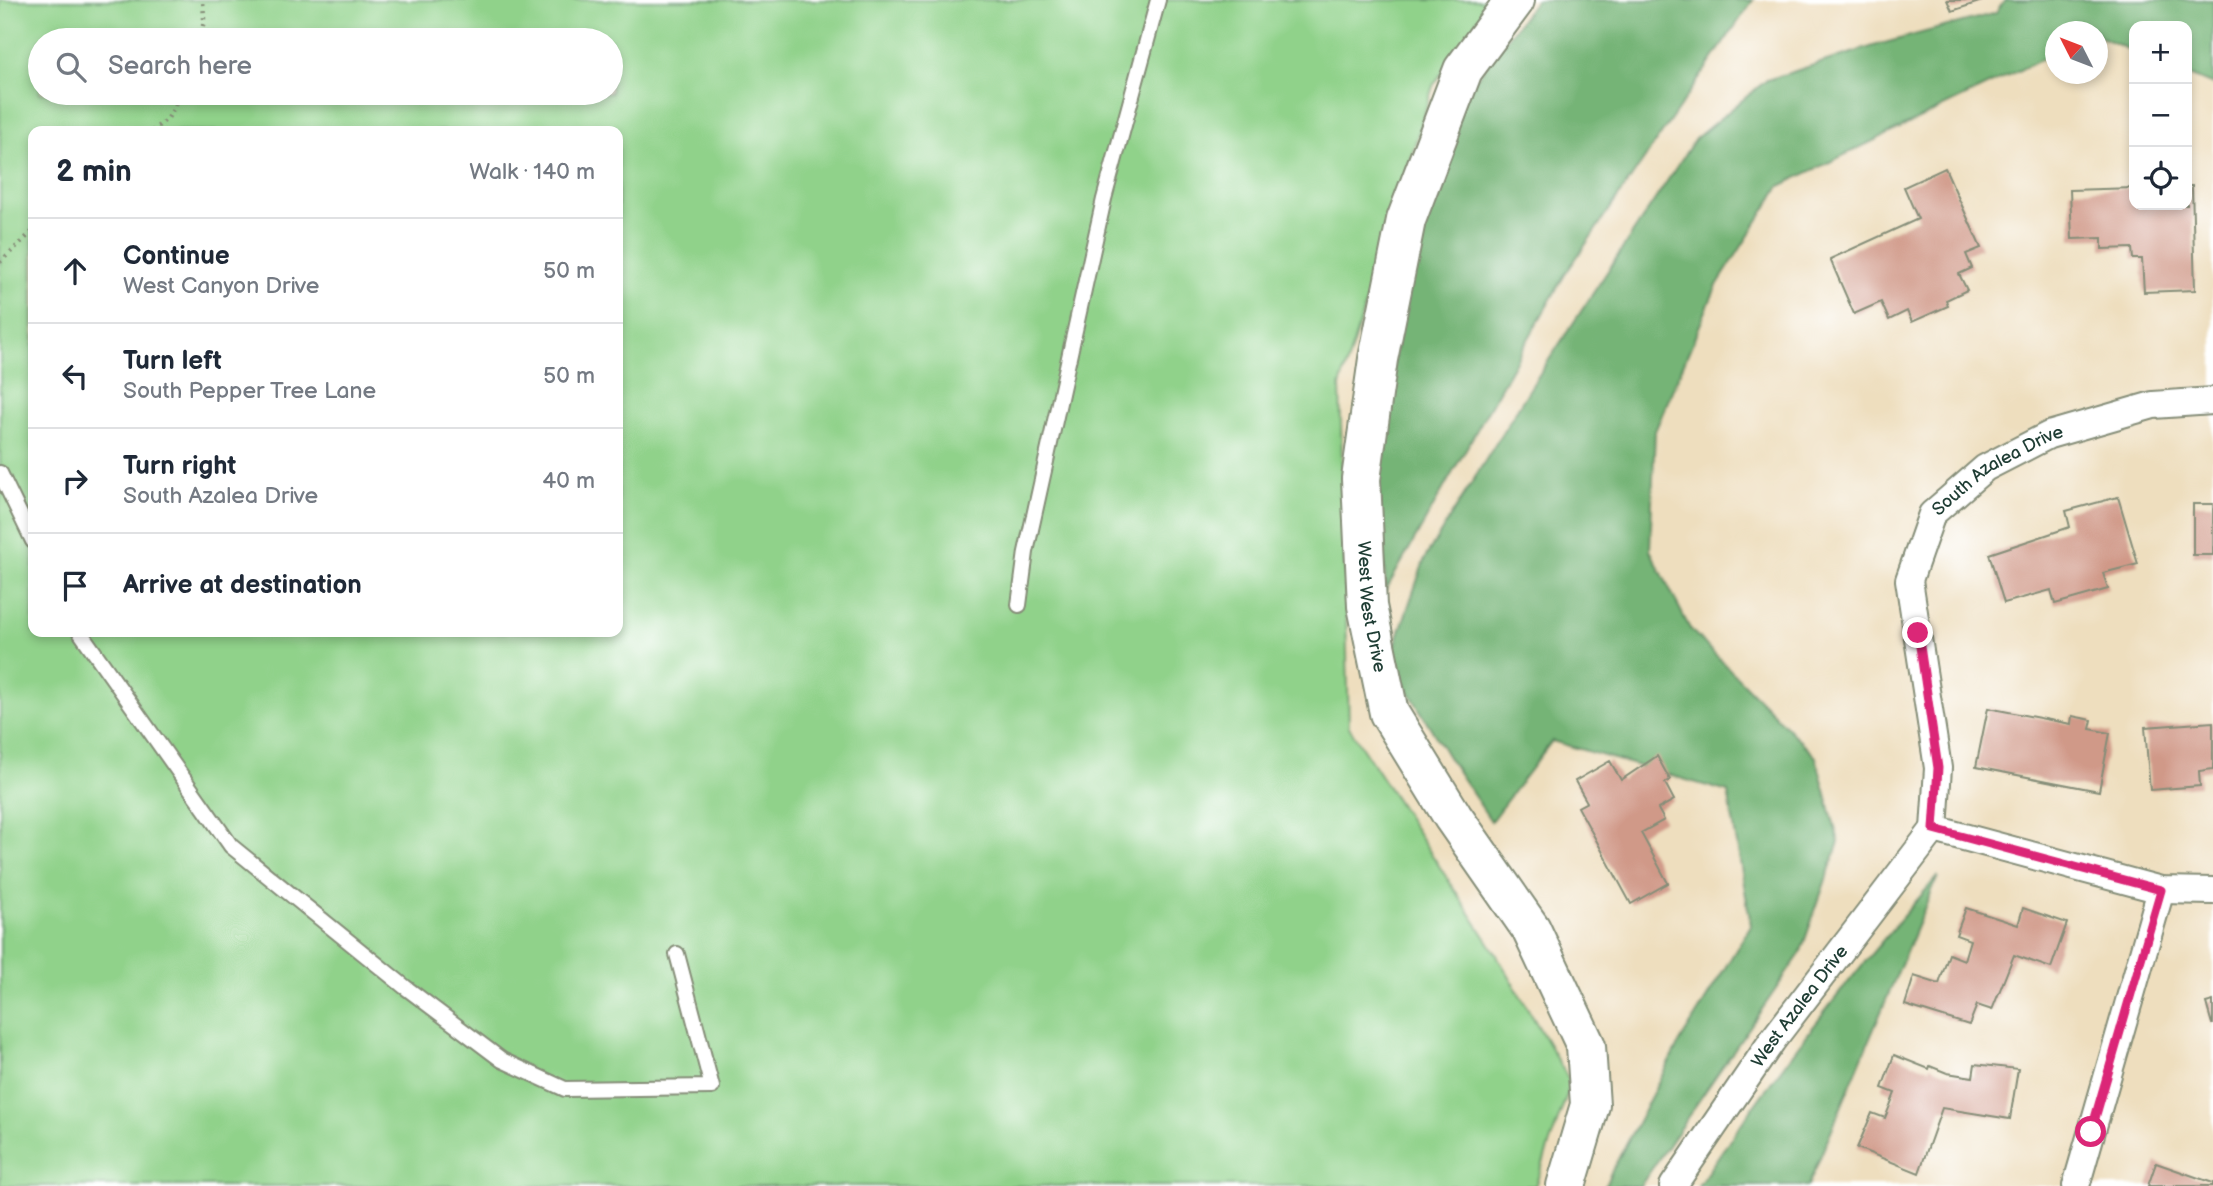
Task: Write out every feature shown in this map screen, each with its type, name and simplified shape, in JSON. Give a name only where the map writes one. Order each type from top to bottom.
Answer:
[{"type":"street","name":"West West Drive","points":[[1515,0],[1463,70],[1406,220],[1378,359],[1361,479],[1367,607],[1389,713],[1453,817],[1531,929],[1586,1046],[1590,1105],[1566,1186]]},
{"type":"street","name":"South Azalea Drive","points":[[1934,829],[1938,768],[1909,579],[1932,514],[1985,468],[2049,435],[2153,405],[2213,401]]},
{"type":"street","points":[[1934,829],[2161,890],[2213,891]]},
{"type":"street","name":"West Azalea Drive","points":[[1673,1186],[1772,1041],[1934,829]]},
{"type":"street","points":[[2076,1186],[2161,890]]},
{"type":"lane","points":[[1019,605],[1026,552],[1104,199],[1158,0]]},
{"type":"lane","points":[[0,473],[28,531]]},
{"type":"lane","points":[[84,637],[231,846],[405,987],[502,1060],[565,1089],[712,1087],[677,954]]},
{"type":"path","points":[[203,0],[203,28]]},
{"type":"path","points":[[158,126],[168,118],[176,105]]},
{"type":"path","points":[[0,262],[28,236]]},
{"type":"green space","points":[[0,0],[1491,0],[1433,86],[1340,386],[1349,727],[1495,952],[1571,1083],[1535,1186],[0,1186]]},
{"type":"green space","points":[[1536,0],[1753,0],[1564,276],[1386,590],[1378,481],[1404,284],[1463,96]]},
{"type":"green space","points":[[2005,0],[2213,0],[2213,85],[2192,76],[2192,21],[2129,21],[2129,50],[2108,40],[2108,21],[2045,21],[2045,58],[1780,186],[1716,287],[1655,431],[1650,550],[1690,629],[1816,757],[1839,842],[1800,954],[1640,1186],[1604,1186],[1677,1047],[1751,925],[1728,792],[1552,741],[1491,821],[1448,757],[1390,660],[1425,558],[1529,390],[1695,139],[1767,80],[1877,45],[1996,13]]},
{"type":"green space","points":[[1938,876],[1808,1186],[1698,1186],[1813,1027]]},
{"type":"building","points":[[1947,0],[1985,0],[1952,11]]},
{"type":"building","points":[[1945,168],[1981,248],[1966,254],[1972,268],[1959,274],[1967,290],[1946,300],[1948,306],[1912,322],[1907,311],[1889,320],[1881,302],[1854,314],[1830,259],[1918,219],[1904,187]]},
{"type":"building","points":[[2192,186],[2195,290],[2144,292],[2142,259],[2133,259],[2132,248],[2102,249],[2102,238],[2072,239],[2070,190],[2129,188],[2129,210],[2192,210]]},
{"type":"building","points":[[2118,497],[2138,564],[2103,573],[2108,589],[2055,604],[2051,590],[2004,603],[1989,554],[2070,527],[2066,511]]},
{"type":"building","points":[[2193,504],[2213,504],[2213,555],[2193,555]]},
{"type":"building","points":[[1988,708],[2071,724],[2072,716],[2092,720],[2090,729],[2110,733],[2099,791],[1976,767]]},
{"type":"building","points":[[2213,722],[2213,769],[2199,771],[2200,786],[2150,790],[2145,727]]},
{"type":"building","points":[[1657,756],[1670,780],[1665,783],[1674,800],[1658,809],[1664,820],[1641,833],[1668,883],[1631,904],[1578,807],[1587,802],[1575,781],[1610,761],[1621,780]]},
{"type":"building","points":[[1966,908],[2018,925],[2023,908],[2067,923],[2051,968],[2014,955],[1992,1010],[1977,1005],[1969,1025],[1905,1005],[1914,976],[1939,984],[1949,954],[1964,960],[1970,940],[1956,935]]},
{"type":"building","points":[[2213,1001],[2213,1024],[2212,1024],[2206,1003]]},
{"type":"building","points":[[1894,1055],[1929,1069],[1930,1066],[1947,1073],[1973,1077],[1975,1064],[2018,1069],[2010,1119],[1942,1108],[1919,1173],[1857,1148],[1872,1113],[1885,1118],[1895,1093],[1882,1088]]},
{"type":"building","points":[[2156,1163],[2213,1183],[2213,1186],[2148,1186]]},
{"type":"route","points":[[1918,633],[1938,768],[1934,829],[2161,890],[2091,1132]]}]
